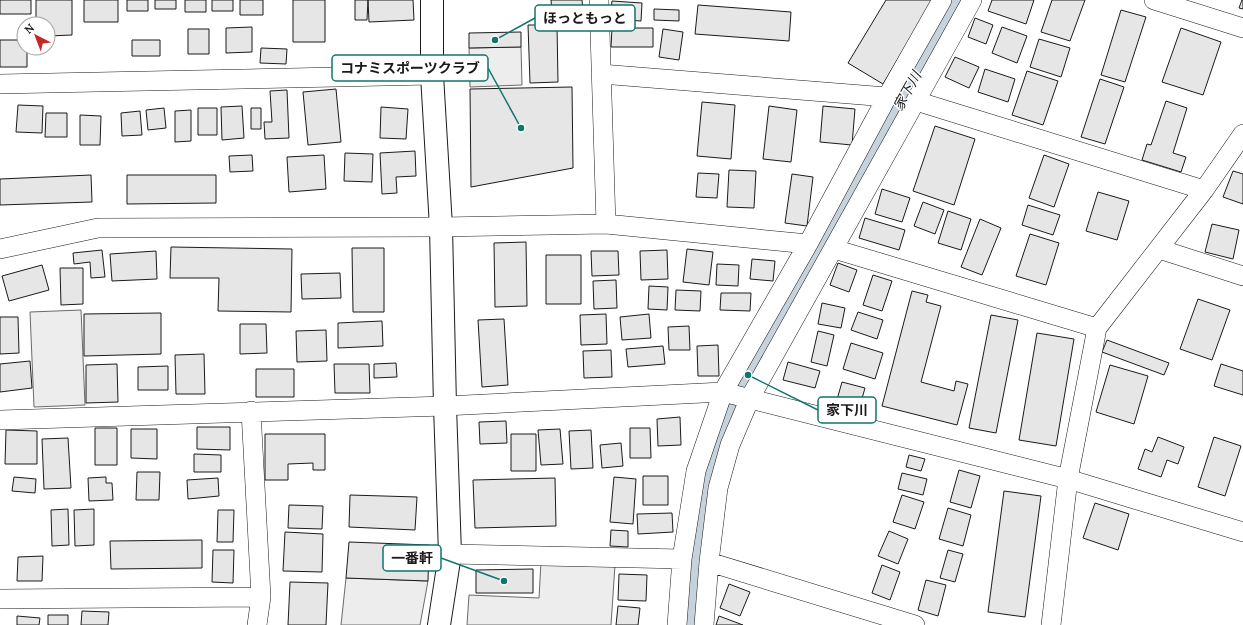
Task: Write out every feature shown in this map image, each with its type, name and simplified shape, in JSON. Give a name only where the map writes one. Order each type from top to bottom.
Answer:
[{"type":"street","points":[[432,0],[432,75],[441,227],[450,554],[439,625]]},
{"type":"street","points":[[599,0],[606,224]]},
{"type":"street","points":[[676,625],[682,559],[696,471],[723,392],[808,244],[887,97],[942,0]]},
{"type":"street","points":[[704,625],[709,562],[718,488],[730,445],[750,398],[972,0]]},
{"type":"street","points":[[1154,0],[1243,28]]},
{"type":"street","points":[[601,74],[887,97]]},
{"type":"street","points":[[0,84],[432,75]]},
{"type":"street","points":[[916,101],[1204,190]]},
{"type":"street","points":[[1051,625],[1068,479],[1097,328],[1204,190],[1243,134]]},
{"type":"street","points":[[0,249],[98,228],[441,227],[606,224],[808,244]]},
{"type":"street","points":[[834,249],[1097,328]]},
{"type":"street","points":[[1159,249],[1243,276]]},
{"type":"street","points":[[0,420],[445,406],[723,392],[1068,479],[1243,532]]},
{"type":"street","points":[[251,411],[261,597],[256,625]]},
{"type":"street","points":[[450,554],[682,559]]},
{"type":"street","points":[[709,562],[916,625]]},
{"type":"street","points":[[0,599],[261,597]]},
{"type":"shaded area","points":[[521,47],[522,85],[470,87],[469,48]]},
{"type":"shaded area","points":[[81,310],[85,405],[34,407],[30,312]]},
{"type":"shaded area","points":[[541,561],[615,565],[611,625],[467,625],[469,595],[539,598]]},
{"type":"shaded area","points":[[346,578],[428,581],[420,625],[341,625]]},
{"type":"building","points":[[0,0],[31,0],[31,14],[0,14]]},
{"type":"building","points":[[36,0],[72,0],[72,35],[56,36],[56,16],[36,16]]},
{"type":"building","points":[[84,0],[118,0],[118,22],[84,22]]},
{"type":"building","points":[[127,0],[148,0],[148,11],[127,11]]},
{"type":"building","points":[[155,0],[176,0],[176,9],[155,9]]},
{"type":"building","points":[[185,0],[206,0],[206,12],[185,12]]},
{"type":"building","points":[[212,0],[233,0],[233,11],[212,11]]},
{"type":"building","points":[[240,0],[263,0],[263,15],[240,15]]},
{"type":"building","points":[[293,0],[325,0],[325,42],[293,42]]},
{"type":"building","points":[[355,0],[368,0],[367,20],[355,20]]},
{"type":"building","points":[[368,0],[413,0],[414,20],[369,22]]},
{"type":"building","points":[[551,0],[582,0],[583,11],[552,13]]},
{"type":"building","points":[[886,0],[933,0],[883,84],[848,63]]},
{"type":"building","points":[[992,0],[1034,0],[1026,24],[988,11]]},
{"type":"building","points":[[1052,0],[1085,0],[1070,41],[1041,32]]},
{"type":"building","points":[[1243,0],[1243,9],[1239,8]]},
{"type":"building","points":[[612,1],[642,3],[641,21],[610,19]]},
{"type":"building","points":[[698,5],[791,12],[789,41],[695,34]]},
{"type":"building","points":[[654,9],[679,10],[679,21],[654,20]]},
{"type":"building","points":[[1121,10],[1146,17],[1125,82],[1101,75]]},
{"type":"building","points":[[975,18],[993,25],[986,44],[968,37]]},
{"type":"building","points":[[528,25],[557,25],[558,82],[530,83]]},
{"type":"building","points":[[252,27],[252,52],[226,53],[226,28]]},
{"type":"building","points":[[1002,27],[1027,36],[1017,63],[992,53]]},
{"type":"building","points":[[612,28],[653,28],[653,47],[611,47]]},
{"type":"building","points":[[1181,28],[1221,42],[1203,95],[1162,82]]},
{"type":"building","points":[[188,29],[209,29],[209,54],[188,54]]},
{"type":"building","points":[[663,29],[683,32],[679,60],[659,57]]},
{"type":"building","points":[[521,32],[521,47],[469,48],[469,33]]},
{"type":"building","points":[[1039,39],[1070,48],[1061,77],[1030,67]]},
{"type":"building","points":[[0,40],[16,40],[16,56],[27,56],[27,67],[0,67]]},
{"type":"building","points":[[132,40],[160,40],[160,56],[132,56]]},
{"type":"building","points":[[261,48],[287,49],[286,64],[260,63]]},
{"type":"building","points":[[955,57],[979,67],[969,88],[945,77]]},
{"type":"building","points":[[985,69],[1015,79],[1008,102],[978,92]]},
{"type":"building","points":[[1027,71],[1058,81],[1043,125],[1012,115]]},
{"type":"building","points":[[1100,79],[1124,87],[1105,144],[1081,137]]},
{"type":"building","points":[[572,87],[573,168],[471,187],[470,89]]},
{"type":"building","points":[[336,89],[341,142],[308,145],[303,92]]},
{"type":"building","points":[[287,90],[289,138],[265,139],[264,122],[272,122],[270,91]]},
{"type":"building","points":[[1166,101],[1187,108],[1173,153],[1186,157],[1181,172],[1142,160],[1147,144],[1151,145]]},
{"type":"building","points":[[702,102],[735,105],[731,159],[697,156]]},
{"type":"building","points":[[18,105],[43,106],[42,133],[16,132]]},
{"type":"building","points":[[242,106],[244,138],[222,140],[221,107]]},
{"type":"building","points":[[769,106],[797,110],[791,162],[763,159]]},
{"type":"building","points":[[823,106],[855,109],[852,145],[820,142]]},
{"type":"building","points":[[381,107],[408,109],[406,139],[380,138]]},
{"type":"building","points":[[164,108],[166,128],[148,130],[146,110]]},
{"type":"building","points":[[198,108],[217,108],[217,135],[198,135]]},
{"type":"building","points":[[251,108],[261,108],[261,129],[251,129]]},
{"type":"building","points":[[191,110],[191,141],[175,142],[175,111]]},
{"type":"building","points":[[140,111],[142,135],[122,136],[121,113]]},
{"type":"building","points":[[46,113],[67,113],[67,137],[45,137]]},
{"type":"building","points":[[80,115],[101,116],[100,145],[80,145]]},
{"type":"building","points":[[935,126],[975,139],[954,205],[913,191]]},
{"type":"building","points":[[415,151],[416,176],[396,177],[397,193],[382,194],[380,153]]},
{"type":"building","points":[[345,153],[373,154],[372,182],[344,181]]},
{"type":"building","points":[[252,155],[253,171],[230,172],[229,156]]},
{"type":"building","points":[[324,155],[326,189],[289,192],[287,157]]},
{"type":"building","points":[[1044,155],[1069,164],[1054,207],[1029,198]]},
{"type":"building","points":[[729,170],[756,171],[754,208],[727,207]]},
{"type":"building","points":[[1233,171],[1243,174],[1243,204],[1223,197]]},
{"type":"building","points":[[698,173],[719,174],[717,198],[696,197]]},
{"type":"building","points":[[792,174],[813,177],[807,226],[785,223]]},
{"type":"building","points":[[91,175],[92,202],[0,205],[0,179]]},
{"type":"building","points":[[127,175],[216,175],[216,203],[127,204]]},
{"type":"building","points":[[882,189],[910,198],[902,222],[875,214]]},
{"type":"building","points":[[1098,192],[1129,201],[1117,240],[1086,231]]},
{"type":"building","points":[[923,202],[944,210],[935,234],[914,226]]},
{"type":"building","points":[[1028,205],[1060,215],[1053,235],[1022,225]]},
{"type":"building","points":[[948,211],[971,219],[961,250],[938,243]]},
{"type":"building","points":[[865,218],[905,230],[899,250],[859,238]]},
{"type":"building","points":[[980,219],[1001,228],[982,275],[961,267]]},
{"type":"building","points":[[1212,224],[1239,230],[1233,259],[1205,252]]},
{"type":"building","points":[[1030,234],[1059,243],[1046,285],[1016,276]]},
{"type":"building","points":[[526,242],[527,306],[495,307],[494,243]]},
{"type":"building","points":[[171,247],[292,249],[291,312],[218,311],[219,278],[170,278]]},
{"type":"building","points":[[352,248],[384,248],[384,312],[353,312]]},
{"type":"building","points":[[687,249],[713,252],[709,285],[683,282]]},
{"type":"building","points":[[102,250],[105,277],[91,278],[90,262],[74,264],[73,253]]},
{"type":"building","points":[[667,250],[668,279],[641,280],[640,251]]},
{"type":"building","points":[[156,251],[157,279],[112,281],[110,254]]},
{"type":"building","points":[[591,251],[618,251],[619,275],[592,276]]},
{"type":"building","points":[[546,255],[581,255],[581,304],[546,304]]},
{"type":"building","points":[[752,259],[775,261],[773,281],[750,279]]},
{"type":"building","points":[[838,263],[857,270],[849,292],[830,285]]},
{"type":"building","points":[[717,264],[739,265],[738,286],[716,285]]},
{"type":"building","points":[[42,265],[49,290],[9,301],[2,276]]},
{"type":"building","points":[[60,268],[83,268],[83,304],[61,305]]},
{"type":"building","points":[[340,273],[341,298],[302,299],[301,274]]},
{"type":"building","points":[[873,275],[892,281],[882,311],[863,305]]},
{"type":"building","points":[[616,280],[617,308],[594,309],[593,281]]},
{"type":"building","points":[[649,286],[668,287],[667,310],[648,309]]},
{"type":"building","points":[[676,290],[701,291],[700,311],[675,310]]},
{"type":"building","points":[[912,291],[928,295],[926,302],[941,306],[921,382],[954,391],[956,381],[968,384],[957,425],[882,406]]},
{"type":"building","points":[[721,293],[751,293],[750,311],[720,310]]},
{"type":"building","points":[[1198,299],[1230,310],[1212,360],[1180,349]]},
{"type":"building","points":[[822,303],[845,308],[841,328],[818,324]]},
{"type":"building","points":[[858,312],[883,320],[877,339],[851,330]]},
{"type":"building","points":[[161,313],[161,354],[84,356],[84,314]]},
{"type":"building","points":[[606,314],[607,344],[581,345],[580,315]]},
{"type":"building","points":[[649,314],[651,338],[622,340],[620,317]]},
{"type":"building","points":[[991,315],[1018,320],[996,433],[969,428]]},
{"type":"building","points":[[0,317],[18,317],[19,353],[0,354]]},
{"type":"building","points":[[504,319],[508,385],[482,387],[478,320]]},
{"type":"building","points":[[382,321],[383,346],[338,348],[338,323]]},
{"type":"building","points":[[240,324],[266,324],[267,353],[240,354]]},
{"type":"building","points":[[689,326],[690,350],[669,350],[668,327]]},
{"type":"building","points":[[326,330],[327,361],[297,362],[296,331]]},
{"type":"building","points":[[818,331],[834,335],[827,366],[811,362]]},
{"type":"building","points":[[1037,333],[1074,339],[1056,446],[1019,440]]},
{"type":"building","points":[[1107,340],[1169,363],[1164,375],[1102,352]]},
{"type":"building","points":[[851,343],[883,353],[875,379],[843,369]]},
{"type":"building","points":[[718,345],[719,376],[698,376],[697,346]]},
{"type":"building","points":[[663,346],[665,364],[628,367],[626,349]]},
{"type":"building","points":[[611,350],[612,377],[584,378],[583,351]]},
{"type":"building","points":[[204,354],[205,394],[176,394],[175,355]]},
{"type":"building","points":[[30,361],[32,388],[0,392],[0,364]]},
{"type":"building","points":[[788,362],[820,371],[815,388],[783,380]]},
{"type":"building","points":[[396,363],[397,377],[374,378],[374,364]]},
{"type":"building","points":[[117,364],[118,402],[86,403],[86,365]]},
{"type":"building","points":[[334,364],[369,364],[370,393],[335,393]]},
{"type":"building","points":[[1221,364],[1243,371],[1243,395],[1214,386]]},
{"type":"building","points":[[1110,365],[1148,376],[1134,424],[1096,412]]},
{"type":"building","points":[[168,366],[168,390],[138,390],[138,367]]},
{"type":"building","points":[[256,369],[294,369],[294,397],[256,397]]},
{"type":"building","points":[[842,382],[865,388],[859,409],[836,403]]},
{"type":"building","points":[[680,417],[681,445],[658,446],[657,419]]},
{"type":"building","points":[[506,421],[507,443],[480,444],[479,422]]},
{"type":"building","points":[[197,427],[230,427],[230,450],[197,449]]},
{"type":"building","points":[[95,428],[117,428],[117,465],[95,465]]},
{"type":"building","points":[[630,428],[650,428],[651,458],[630,458]]},
{"type":"building","points":[[131,429],[157,429],[157,459],[131,458]]},
{"type":"building","points":[[560,429],[563,464],[541,465],[538,430]]},
{"type":"building","points":[[6,430],[37,431],[37,464],[5,464]]},
{"type":"building","points":[[591,430],[593,468],[571,469],[569,431]]},
{"type":"building","points":[[265,434],[325,434],[325,470],[313,470],[313,463],[288,464],[288,480],[265,480]]},
{"type":"building","points":[[511,434],[536,434],[536,471],[511,471]]},
{"type":"building","points":[[1158,437],[1184,447],[1178,464],[1167,460],[1161,477],[1138,469],[1145,449],[1152,452]]},
{"type":"building","points":[[1214,437],[1241,446],[1225,496],[1198,487]]},
{"type":"building","points":[[68,438],[71,488],[44,489],[42,439]]},
{"type":"building","points":[[621,443],[623,466],[602,468],[600,445]]},
{"type":"building","points":[[194,454],[221,455],[221,472],[194,472]]},
{"type":"building","points":[[909,455],[925,459],[921,471],[906,467]]},
{"type":"building","points":[[959,470],[980,476],[971,508],[950,502]]},
{"type":"building","points":[[137,472],[160,472],[159,500],[136,500]]},
{"type":"building","points":[[902,473],[927,479],[923,495],[898,489]]},
{"type":"building","points":[[643,476],[668,476],[668,505],[643,505]]},
{"type":"building","points":[[14,477],[36,479],[35,493],[12,491]]},
{"type":"building","points":[[106,477],[106,483],[112,483],[113,500],[89,501],[88,478]]},
{"type":"building","points":[[614,477],[636,479],[633,524],[610,522]]},
{"type":"building","points":[[218,478],[219,496],[188,499],[187,480]]},
{"type":"building","points":[[555,478],[556,526],[475,528],[473,480]]},
{"type":"building","points":[[1004,491],[1041,496],[1025,617],[988,612]]},
{"type":"building","points":[[350,495],[417,497],[415,530],[349,527]]},
{"type":"building","points":[[902,495],[924,502],[915,529],[893,522]]},
{"type":"building","points":[[1095,503],[1129,514],[1118,550],[1083,538]]},
{"type":"building","points":[[289,505],[323,506],[322,529],[288,528]]},
{"type":"building","points":[[948,508],[971,515],[963,546],[939,539]]},
{"type":"building","points":[[68,509],[69,545],[52,546],[51,510]]},
{"type":"building","points":[[94,509],[94,545],[75,546],[74,510]]},
{"type":"building","points":[[218,510],[234,510],[233,542],[217,542]]},
{"type":"building","points":[[672,513],[673,532],[638,534],[637,514]]},
{"type":"building","points":[[611,530],[628,531],[628,547],[610,546]]},
{"type":"building","points":[[889,531],[908,539],[898,564],[878,556]]},
{"type":"building","points":[[285,532],[323,534],[322,572],[283,571]]},
{"type":"building","points":[[202,540],[202,568],[111,569],[110,541]]},
{"type":"building","points":[[349,542],[429,545],[428,581],[346,578]]},
{"type":"building","points":[[213,550],[234,550],[233,583],[212,582]]},
{"type":"building","points":[[948,550],[963,554],[955,582],[940,578]]},
{"type":"building","points":[[43,556],[42,581],[17,581],[18,557]]},
{"type":"building","points":[[882,565],[900,572],[890,600],[872,593]]},
{"type":"building","points":[[533,569],[533,593],[476,593],[476,570]]},
{"type":"building","points":[[619,574],[647,575],[646,601],[618,600]]},
{"type":"building","points":[[926,580],[946,585],[938,616],[918,610]]},
{"type":"building","points":[[290,582],[328,583],[326,625],[288,625]]},
{"type":"building","points":[[729,584],[750,592],[740,616],[720,608]]},
{"type":"building","points":[[618,606],[640,608],[638,625],[616,625]]},
{"type":"building","points":[[82,611],[109,612],[108,625],[81,625]]},
{"type":"building","points":[[48,615],[68,615],[68,625],[48,625]]},
{"type":"building","points":[[17,616],[40,618],[39,625],[17,625]]},
{"type":"building","points":[[719,616],[743,625],[716,625]]},
{"type":"waterway","name":"家下川","points":[[690,625],[699,531],[712,462],[725,423],[748,375],[958,0]]},
{"type":"place","name":"ほっともっと","points":[[495,40]]},
{"type":"place","name":"コナミスポーツクラブ","points":[[521,128]]},
{"type":"place","name":"家下川","points":[[748,375]]},
{"type":"place","name":"一番軒","points":[[504,581]]}]
